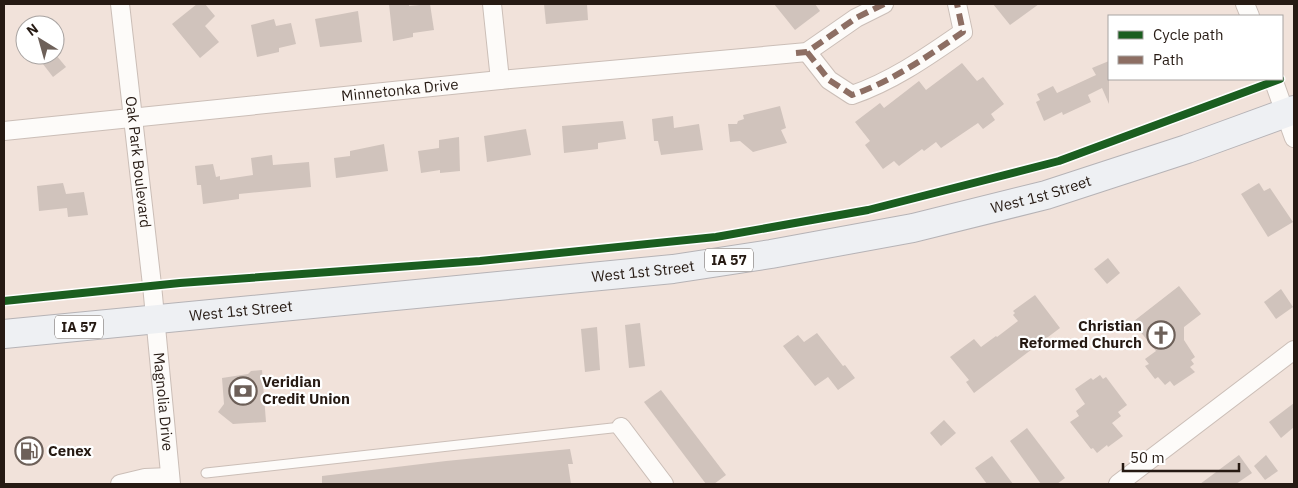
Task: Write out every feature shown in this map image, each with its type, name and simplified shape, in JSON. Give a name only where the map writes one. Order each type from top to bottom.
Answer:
[{"type":"main road","name":"West 1st Street","points":[[4,334],[673,269],[817,246],[913,228],[1046,195],[1187,149],[1291,120]]},
{"type":"street","name":"Oak Park Boulevard","points":[[120,4],[155,319]]},
{"type":"street","points":[[492,4],[500,80]]},
{"type":"street","points":[[884,4],[856,18],[802,52],[828,80],[852,94],[875,87],[916,64],[963,32],[957,4]]},
{"type":"street","name":"Minnetonka Drive","points":[[4,131],[500,80],[802,52]]},
{"type":"street","points":[[1273,80],[1291,120]]},
{"type":"street","name":"Magnolia Drive","points":[[155,319],[171,480]]},
{"type":"street","points":[[1118,484],[1294,350]]},
{"type":"street","points":[[621,427],[664,484]]},
{"type":"street","points":[[120,484],[145,478],[171,480]]},
{"type":"lane","points":[[206,473],[621,427]]},
{"type":"building","points":[[197,4],[205,4],[215,16],[205,26],[219,42],[200,58],[172,24]]},
{"type":"building","points":[[389,4],[409,4],[409,6],[430,4],[434,30],[413,33],[413,37],[393,41]]},
{"type":"building","points":[[544,4],[587,4],[588,20],[546,24]]},
{"type":"building","points":[[774,4],[815,4],[820,11],[795,30]]},
{"type":"building","points":[[993,4],[1039,4],[1010,25]]},
{"type":"building","points":[[358,11],[362,42],[320,47],[315,19]]},
{"type":"building","points":[[274,19],[276,26],[291,23],[296,44],[279,48],[279,52],[257,57],[251,25]]},
{"type":"building","points":[[1108,61],[1109,104],[1102,88],[1088,95],[1091,102],[1063,115],[1062,112],[1044,121],[1036,102],[1040,100],[1037,94],[1053,86],[1057,93],[1096,75],[1092,68]]},
{"type":"building","points":[[962,63],[977,81],[983,77],[1004,104],[991,114],[995,120],[983,129],[978,123],[941,148],[936,142],[924,151],[922,149],[899,166],[894,161],[883,169],[865,145],[870,141],[855,122],[880,103],[884,108],[919,81],[926,90]]},
{"type":"building","points":[[44,65],[64,65],[66,67],[53,77]]},
{"type":"building","points":[[780,106],[786,128],[781,130],[787,143],[753,152],[740,141],[730,142],[728,124],[737,124],[738,121],[744,119],[743,115]]},
{"type":"building","points":[[673,116],[674,128],[699,124],[703,150],[661,155],[658,141],[654,141],[652,119]]},
{"type":"building","points":[[623,121],[626,139],[598,143],[598,149],[564,153],[562,126]]},
{"type":"building","points":[[526,129],[531,155],[487,162],[484,136]]},
{"type":"building","points":[[459,137],[460,171],[440,173],[440,170],[421,173],[418,151],[439,148],[439,140]]},
{"type":"building","points":[[384,144],[388,171],[336,178],[334,158],[350,156],[350,151]]},
{"type":"building","points":[[272,155],[273,165],[309,162],[311,187],[239,194],[239,199],[203,204],[201,185],[197,185],[195,166],[213,164],[216,177],[220,176],[220,180],[253,175],[251,158]]},
{"type":"building","points":[[63,183],[66,194],[84,192],[88,215],[68,217],[67,208],[39,211],[37,186]]},
{"type":"building","points":[[1259,183],[1264,191],[1270,188],[1293,222],[1268,237],[1241,194]]},
{"type":"building","points":[[1108,258],[1120,273],[1107,284],[1094,269]]},
{"type":"building","points":[[1179,286],[1201,314],[1184,327],[1184,340],[1195,357],[1191,360],[1194,364],[1190,367],[1195,372],[1174,386],[1170,381],[1165,385],[1158,377],[1155,379],[1145,366],[1149,364],[1145,359],[1156,351],[1135,325],[1137,324],[1134,321]]},
{"type":"building","points":[[1281,289],[1293,307],[1276,319],[1264,302]]},
{"type":"building","points":[[1035,295],[1060,328],[974,393],[966,382],[969,380],[950,357],[974,339],[981,347],[997,337],[1018,321],[1013,315],[1015,313],[1013,311]]},
{"type":"building","points":[[640,323],[645,366],[629,368],[625,325]]},
{"type":"building","points":[[597,327],[600,370],[585,372],[581,329]]},
{"type":"building","points":[[817,333],[855,378],[838,390],[828,377],[815,386],[783,346],[798,335],[804,342]]},
{"type":"building","name":"Veridian Credit Union","points":[[262,370],[266,422],[233,424],[218,412],[224,404],[222,378]]},
{"type":"building","points":[[1100,375],[1103,379],[1106,377],[1127,405],[1118,412],[1121,416],[1112,423],[1123,436],[1097,453],[1093,448],[1091,449],[1070,422],[1079,416],[1076,411],[1085,404],[1075,389],[1091,378],[1093,380]]},
{"type":"building","points":[[661,390],[726,475],[714,484],[706,484],[644,402]]},
{"type":"building","points":[[1294,403],[1294,427],[1281,438],[1269,422]]},
{"type":"building","points":[[944,420],[956,433],[941,446],[930,433]]},
{"type":"building","points":[[1027,428],[1065,478],[1057,484],[1041,484],[1010,441]]},
{"type":"building","points":[[570,449],[573,464],[568,464],[571,484],[322,484],[322,476]]},
{"type":"building","points":[[1239,455],[1252,473],[1236,484],[1200,484]]},
{"type":"building","points":[[1266,455],[1278,471],[1265,480],[1254,466]]},
{"type":"building","points":[[992,456],[1013,484],[987,484],[975,468]]},
{"type":"marked path","points":[[796,53],[807,52],[856,18],[884,4]]},
{"type":"marked path","points":[[807,52],[829,80],[852,95],[882,83],[923,59],[963,32],[957,4]]},
{"type":"cycle path","points":[[4,301],[180,283],[480,261],[716,237],[868,210],[1059,161],[1277,80]]},
{"type":"place","name":"Christian Reformed Church","points":[[1161,335]]},
{"type":"place","name":"Veridian Credit Union","points":[[243,391]]},
{"type":"place","name":"Cenex","points":[[29,451]]}]
